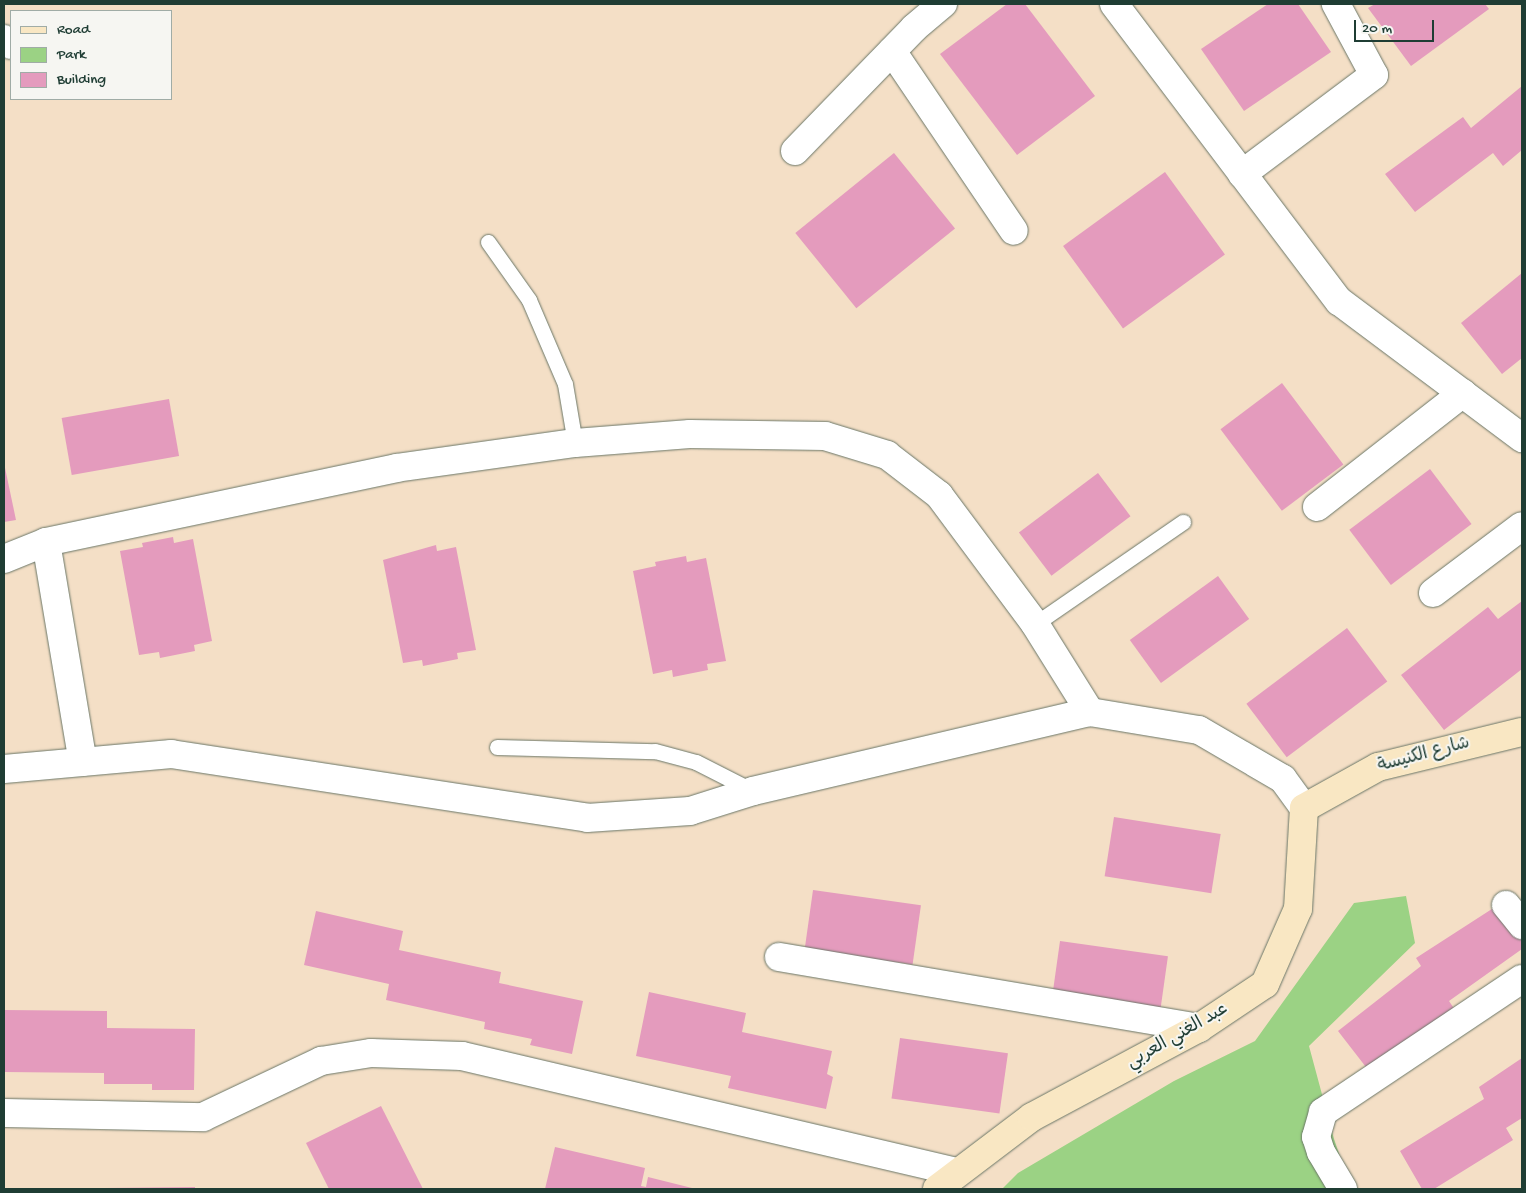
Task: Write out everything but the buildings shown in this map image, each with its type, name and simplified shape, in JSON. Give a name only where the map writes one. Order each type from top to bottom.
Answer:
[{"type":"street","points":[[795,151],[892,51],[943,4]]},
{"type":"street","points":[[1114,4],[1338,301],[1522,438]]},
{"type":"street","points":[[1242,174],[1374,74],[1336,4]]},
{"type":"street","points":[[892,51],[1014,231]]},
{"type":"street","points":[[1317,508],[1463,393]]},
{"type":"street","points":[[4,559],[46,542],[396,468],[576,443],[690,434],[825,436],[887,455],[939,496],[1035,624],[1090,712]]},
{"type":"street","points":[[1433,594],[1522,526]]},
{"type":"street","points":[[46,542],[82,762]]},
{"type":"street","points":[[4,769],[171,754],[587,818],[690,811],[753,791],[1090,712],[1199,730],[1283,780],[1304,808]]},
{"type":"street","name":"شارع الكنيسة","points":[[1304,808],[1378,767],[1522,732]]},
{"type":"street","name":"عبد الغني العربي","points":[[947,1181],[1032,1117],[1199,1028],[1265,984],[1298,909],[1304,808]]},
{"type":"street","points":[[779,958],[1199,1028]]},
{"type":"street","points":[[1343,1189],[1321,1152],[1316,1137],[1323,1112],[1522,979]]},
{"type":"street","points":[[4,1112],[203,1117],[321,1061],[370,1053],[462,1056],[947,1181]]},
{"type":"lane","points":[[488,242],[529,300],[565,384],[576,443]]},
{"type":"lane","points":[[1035,624],[1183,522]]},
{"type":"lane","points":[[497,746],[655,751],[696,762],[753,791]]},
{"type":"green space","points":[[1406,896],[1415,943],[1309,1046],[1334,1139],[1351,1189],[1002,1189],[1018,1173],[1174,1081],[1255,1041],[1354,903]]}]
